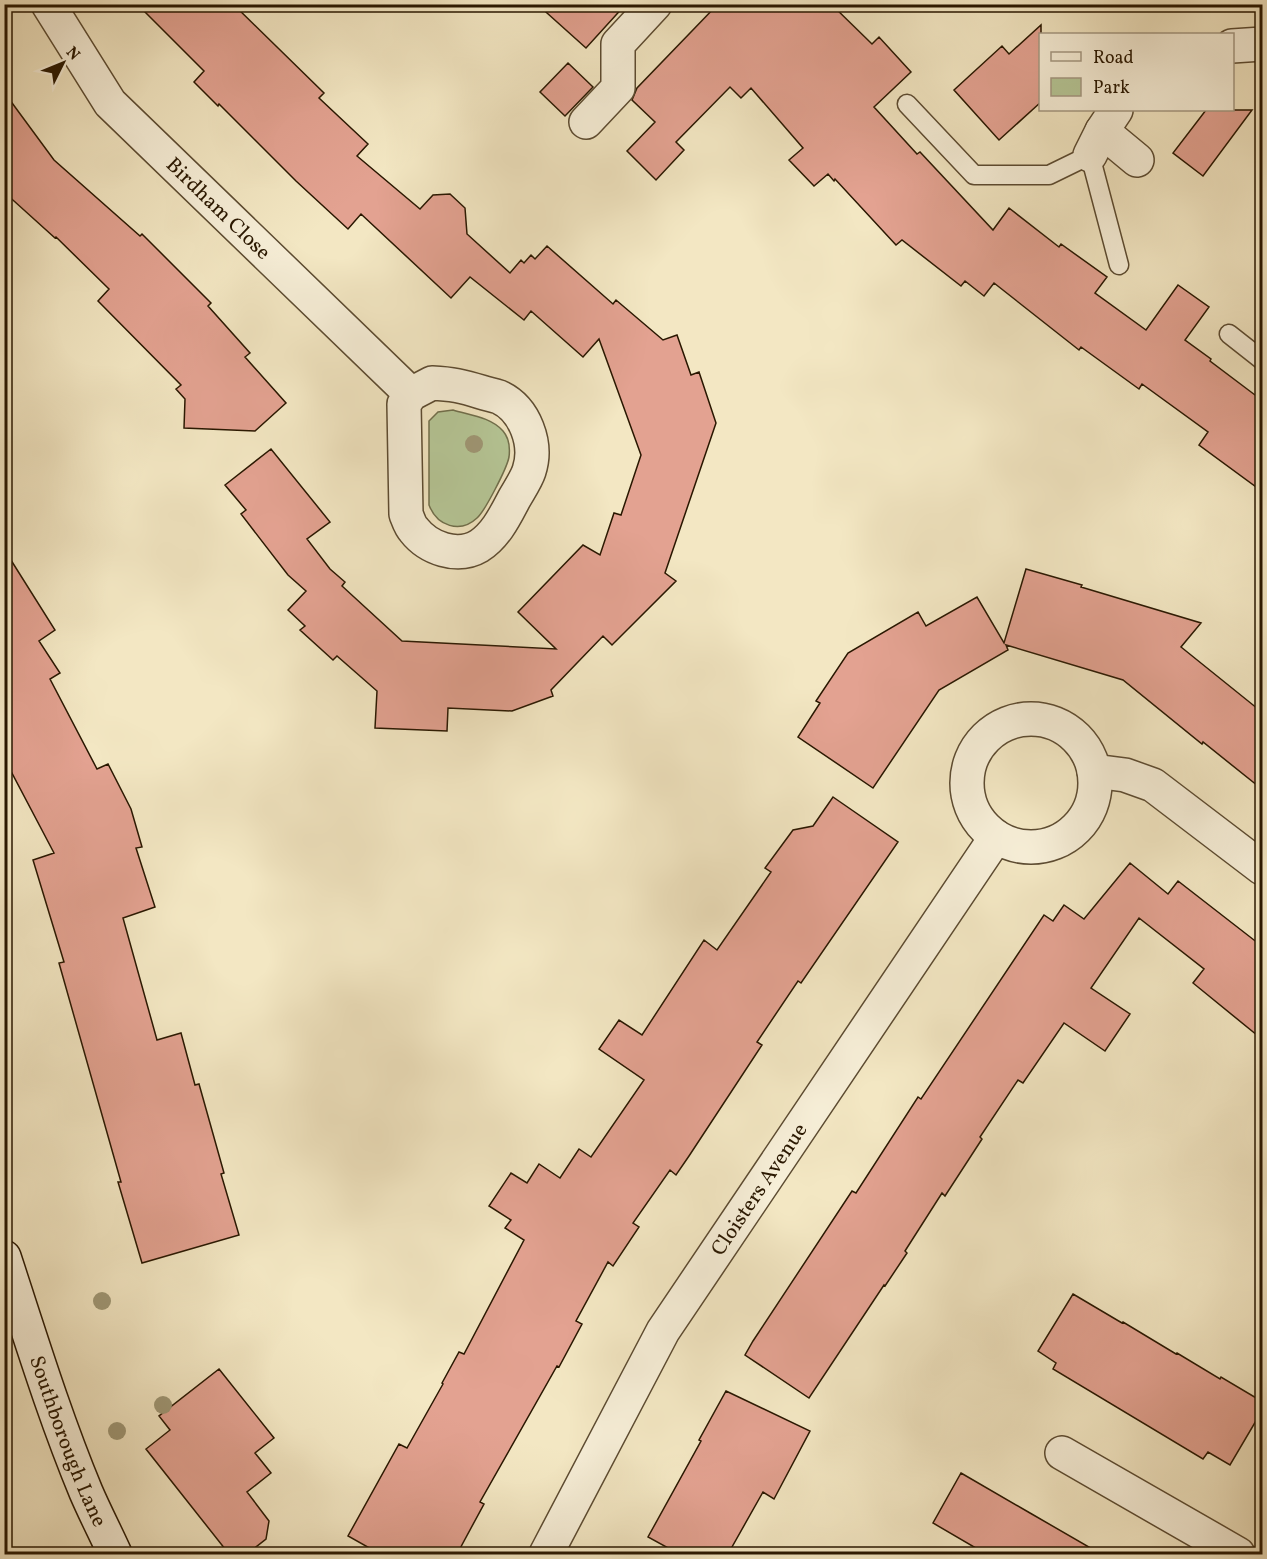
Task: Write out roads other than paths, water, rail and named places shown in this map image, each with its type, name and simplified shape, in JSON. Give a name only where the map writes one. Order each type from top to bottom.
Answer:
[{"type":"street","name":"Birdham Close","points":[[48,4],[110,103],[411,394]]},
{"type":"street","points":[[586,122],[618,88],[618,44],[655,4]]},
{"type":"street","points":[[1234,46],[1263,44]]},
{"type":"street","points":[[1103,132],[1137,160]]},
{"type":"street","points":[[432,383],[453,384],[500,397],[516,410],[525,422],[532,454],[529,471],[502,521],[479,546],[465,551],[443,551],[429,544],[413,530],[406,514],[404,404],[411,394],[432,383]]},
{"type":"street","points":[[1033,718],[1057,723],[1077,736],[1090,756],[1096,780],[1093,803],[1082,824],[1063,839],[1041,847],[1017,846],[996,837],[978,821],[969,799],[967,775],[974,752],[989,734],[1010,722],[1033,718]]},
{"type":"street","points":[[1094,771],[1125,775],[1153,785],[1263,868]]},
{"type":"street","name":"Cloisters Avenue","points":[[546,1554],[663,1331],[996,837]]},
{"type":"street","name":"Southborough Lane","points":[[4,1257],[64,1435],[86,1493],[116,1554]]},
{"type":"street","points":[[1062,1453],[1238,1554]]},
{"type":"lane","points":[[907,104],[974,175],[1049,175],[1103,132]]},
{"type":"lane","points":[[1103,132],[1119,265]]},
{"type":"lane","points":[[1229,334],[1263,360]]}]
